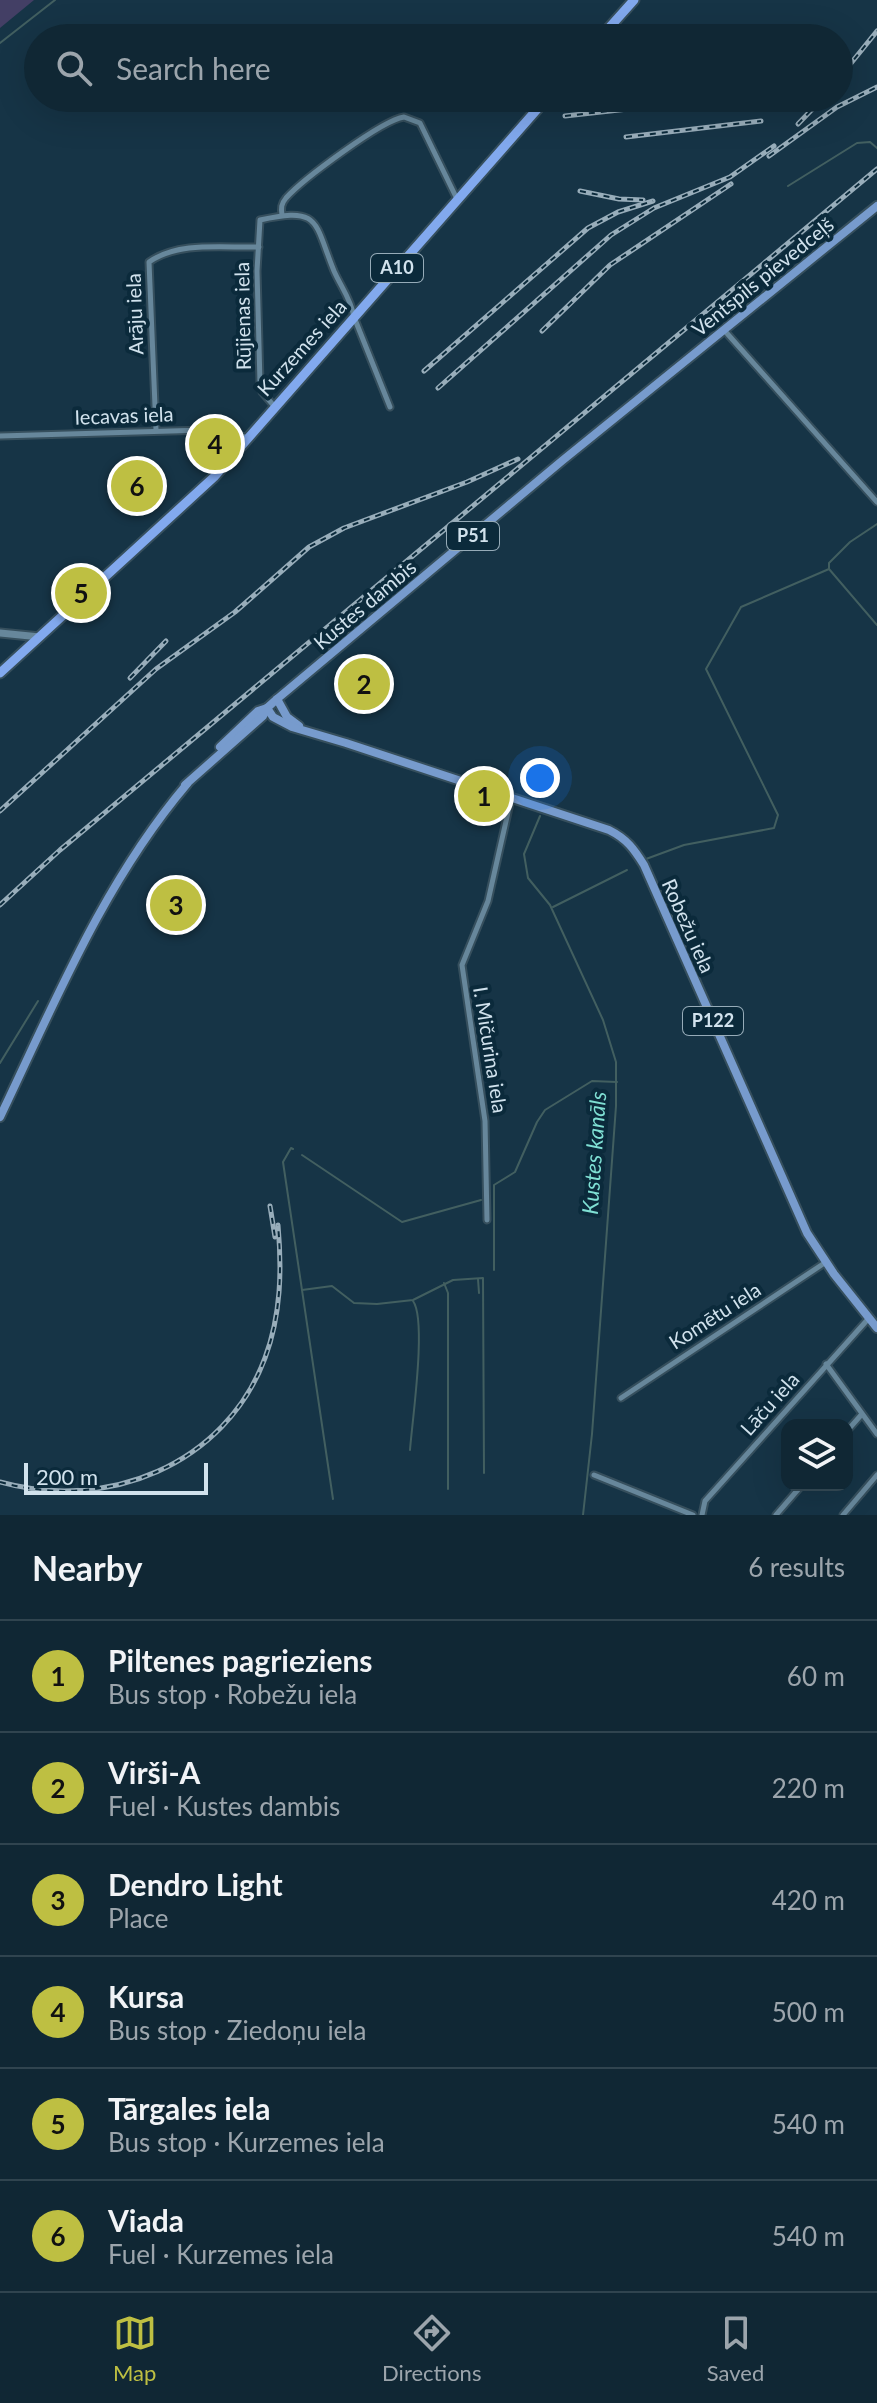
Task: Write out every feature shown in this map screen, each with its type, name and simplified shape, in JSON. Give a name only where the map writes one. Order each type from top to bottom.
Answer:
[{"type":"highway","points":[[613,24],[634,0]]},
{"type":"highway","name":"Kurzemes iela","points":[[0,673],[221,469],[535,112]]},
{"type":"main road","name":"Ventspils pievedceļš","points":[[670,373],[877,206]]},
{"type":"main road","name":"Kustes dambis","points":[[0,1117],[111,891],[149,832],[185,785],[263,716],[277,699],[670,373]]},
{"type":"main road","points":[[277,699],[287,717],[303,729]]},
{"type":"main road","name":"Robežu iela","points":[[267,708],[284,724],[623,836],[644,865],[797,1213],[826,1262],[877,1328]]},
{"type":"street","points":[[390,407],[354,317],[352,303],[335,273],[321,234],[313,221],[297,214],[282,215],[280,207],[303,183],[386,123],[404,117],[420,123],[457,199]]},
{"type":"street","name":"Rūjienas iela","points":[[274,406],[262,392],[260,383],[260,220],[282,215]]},
{"type":"street","name":"Arāju iela","points":[[156,430],[149,262],[162,253],[176,249],[259,247]]},
{"type":"street","points":[[724,330],[877,502]]},
{"type":"street","name":"Iecavas iela","points":[[0,436],[156,430],[219,431],[249,438]]},
{"type":"street","points":[[219,431],[218,463],[221,469]]},
{"type":"street","points":[[0,633],[40,637]]},
{"type":"street","name":"I. Mičurina iela","points":[[487,1220],[485,1121],[462,965],[488,901],[511,798]]},
{"type":"street","name":"Komētu iela","points":[[621,1398],[826,1262]]},
{"type":"street","name":"Lāču iela","points":[[702,1514],[705,1501],[869,1318]]},
{"type":"street","points":[[826,1364],[877,1434]]},
{"type":"street","points":[[853,1424],[862,1414]]},
{"type":"street","points":[[594,1475],[693,1515]]},
{"type":"street","points":[[843,1515],[877,1475]]},
{"type":"street","points":[[776,1515],[797,1491]]},
{"type":"shaded area","points":[[0,0],[34,0],[0,28]]},
{"type":"waterway","points":[[24,24],[55,0]]},
{"type":"waterway","points":[[0,43],[24,24]]},
{"type":"waterway","points":[[788,186],[857,143],[870,142],[877,148]]},
{"type":"waterway","points":[[877,524],[850,542],[829,563],[829,569],[877,625]]},
{"type":"waterway","points":[[646,859],[684,845],[774,828],[778,815],[706,669],[741,607],[829,569]]},
{"type":"waterway","name":"Kustes kanāls","points":[[540,816],[524,854],[528,878],[550,905],[603,1020],[616,1062],[616,1106],[592,1434],[583,1515]]},
{"type":"waterway","points":[[553,907],[627,870]]},
{"type":"waterway","points":[[0,1063],[38,1001]]},
{"type":"waterway","points":[[494,1270],[494,1185],[515,1172],[545,1110],[592,1081],[617,1082]]},
{"type":"waterway","points":[[293,1149],[283,1162],[333,1499]]},
{"type":"waterway","points":[[302,1155],[402,1222],[481,1200]]},
{"type":"waterway","points":[[302,1290],[332,1286],[354,1303],[377,1304],[413,1300],[453,1280],[483,1278],[484,1473]]},
{"type":"waterway","points":[[478,1279],[479,1293]]},
{"type":"waterway","points":[[444,1283],[448,1293],[448,1489]]},
{"type":"waterway","points":[[410,1450],[419,1349],[419,1328],[413,1301]]},
{"type":"railway","points":[[853,61],[877,31]]},
{"type":"railway","points":[[853,99],[877,87]]},
{"type":"railway","points":[[565,116],[601,112]]},
{"type":"railway","points":[[798,124],[810,112]]},
{"type":"railway","points":[[769,156],[830,112]]},
{"type":"railway","points":[[626,137],[761,121]]},
{"type":"railway","points":[[438,388],[611,235],[654,208],[730,177],[774,146]]},
{"type":"railway","points":[[0,905],[60,850],[877,169]]},
{"type":"railway","points":[[542,331],[610,265],[731,184]]},
{"type":"railway","points":[[580,191],[619,199],[643,200]]},
{"type":"railway","points":[[424,371],[588,228],[618,212],[653,201]]},
{"type":"railway","points":[[0,811],[156,669],[235,612],[309,547],[344,528],[467,482],[518,459]]},
{"type":"railway","points":[[130,678],[166,641]]},
{"type":"railway","points":[[270,1206],[275,1237]]},
{"type":"railway","points":[[0,1482],[40,1490],[81,1490],[120,1484],[158,1471],[192,1452],[222,1427],[247,1395],[270,1342],[279,1292],[278,1225]]},
{"type":"place","name":"Kursa","points":[[215,444]]},
{"type":"place","name":"Viada","points":[[137,486]]},
{"type":"place","name":"Tārgales iela","points":[[81,593]]},
{"type":"place","name":"Virši-A","points":[[364,684]]},
{"type":"place","name":"Piltenes pagrieziens","points":[[484,796]]},
{"type":"place","name":"Dendro Light","points":[[176,905]]}]
